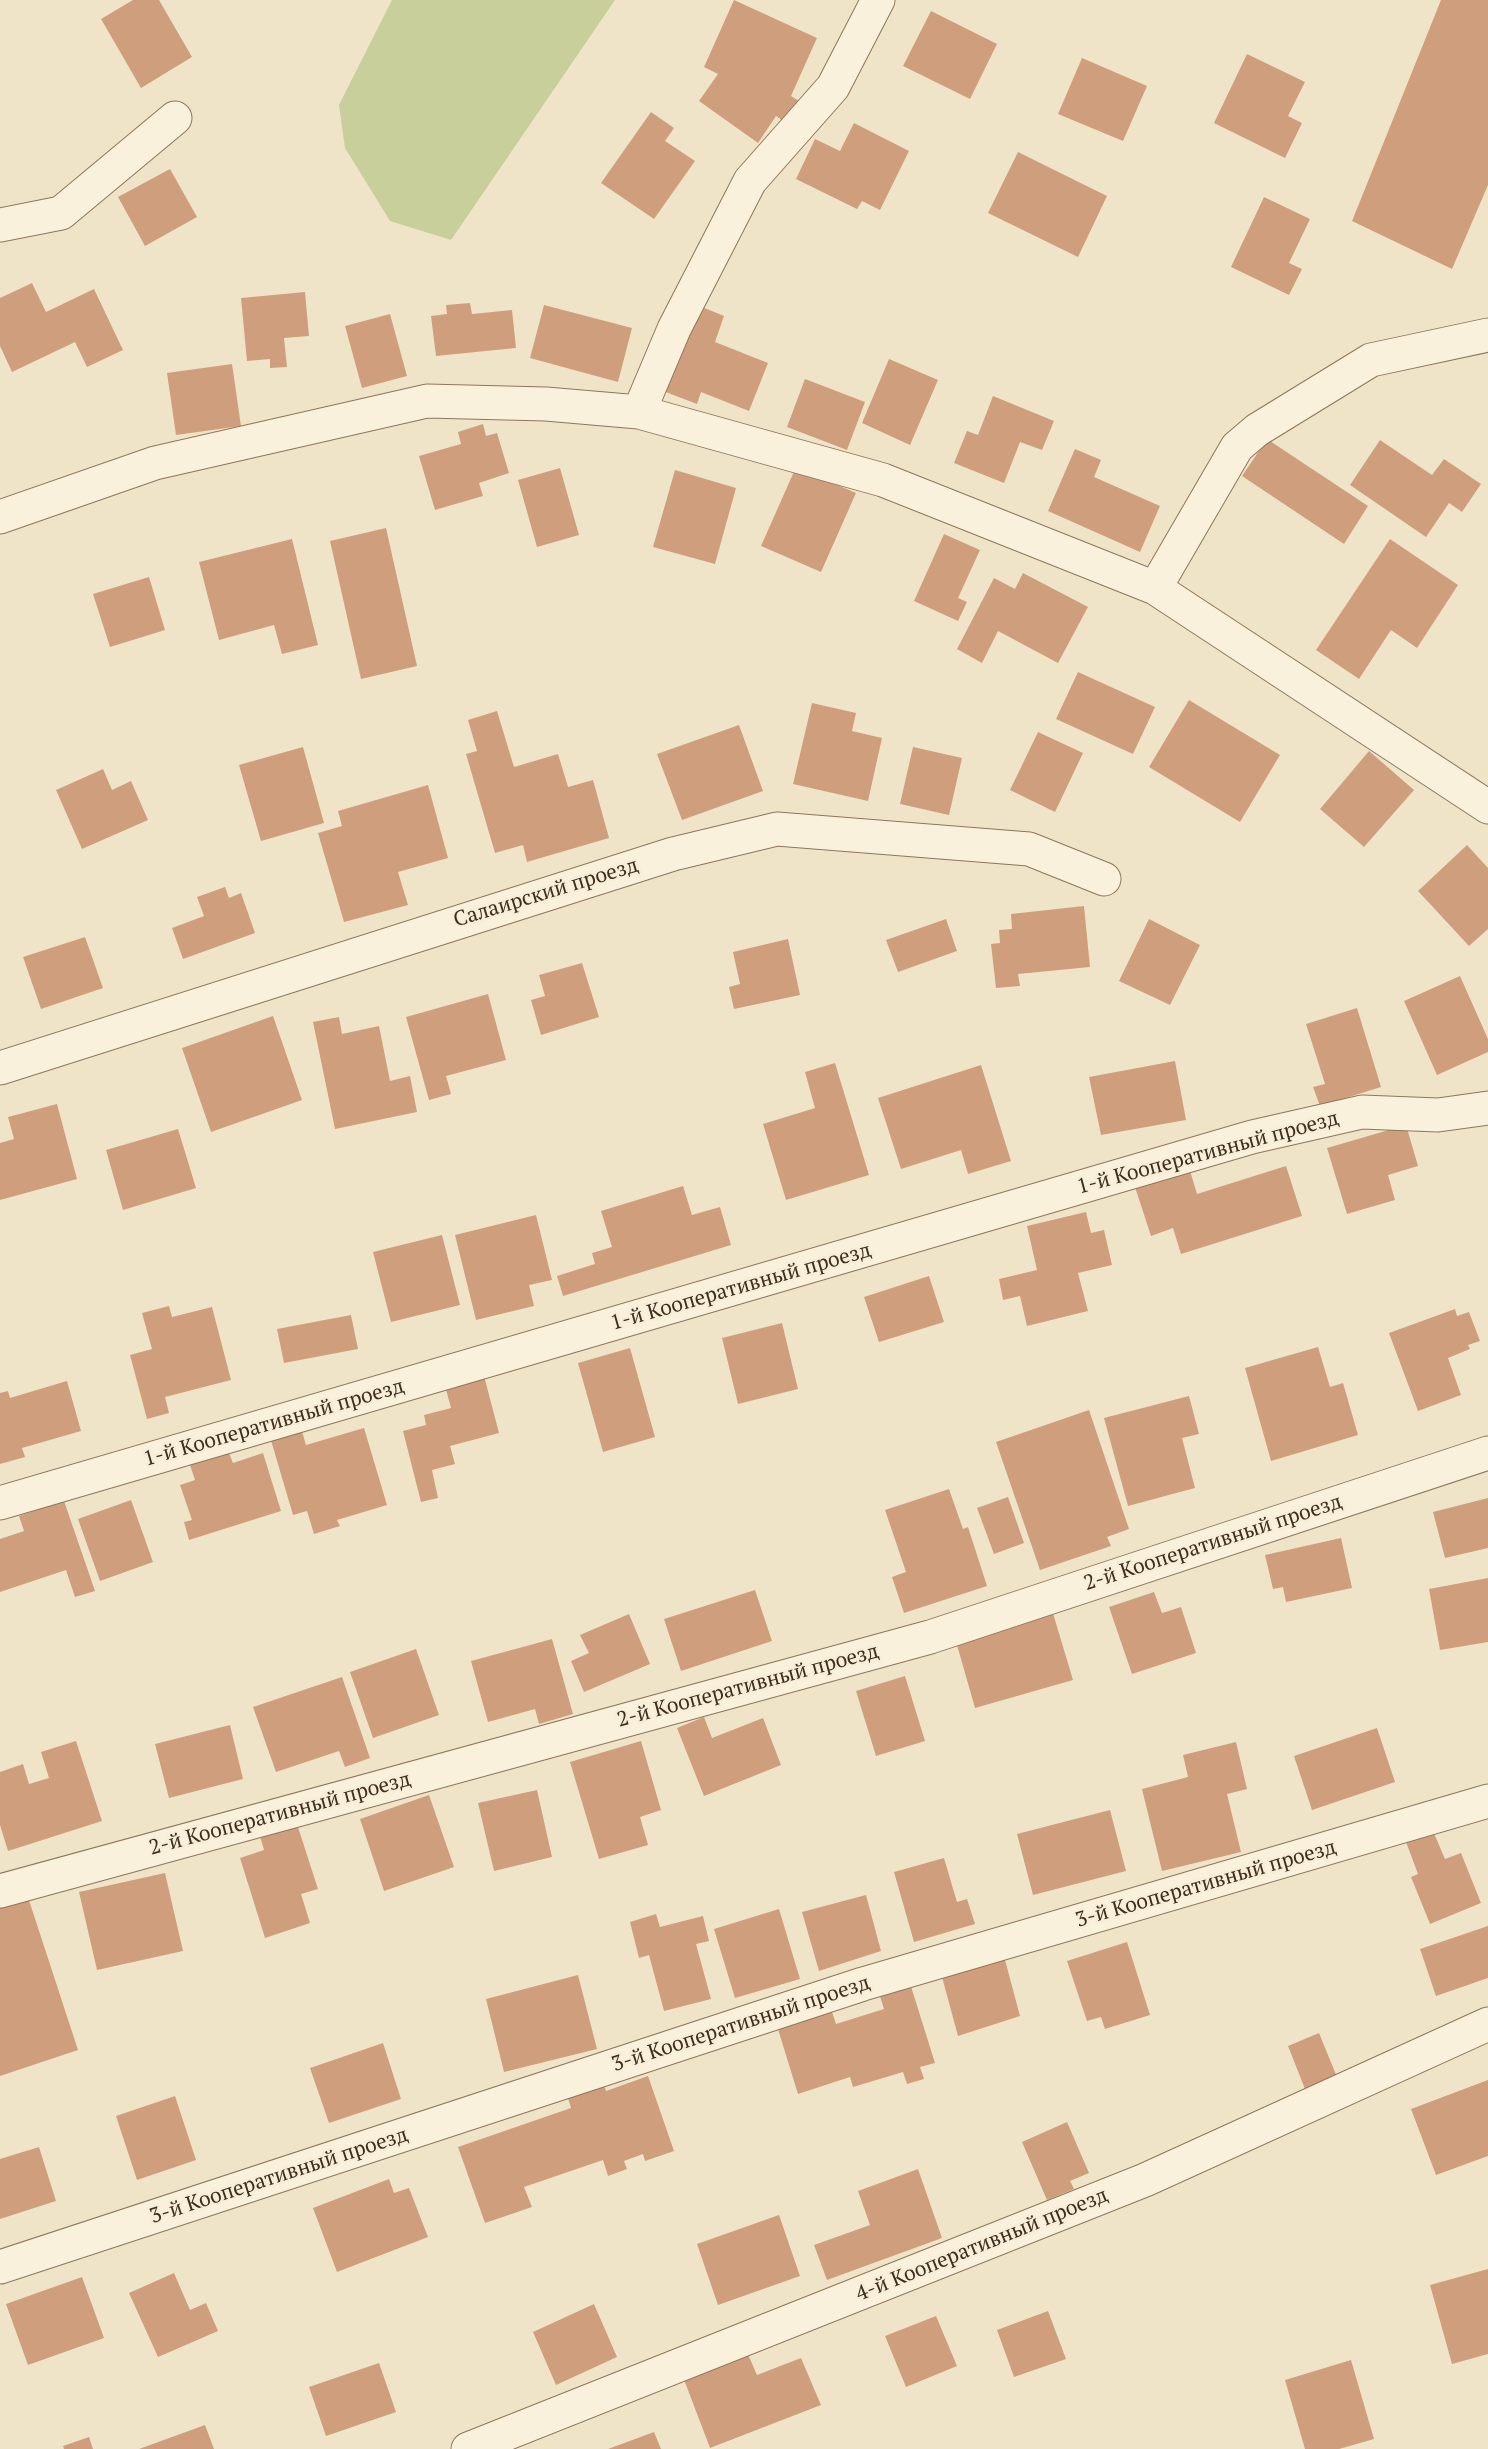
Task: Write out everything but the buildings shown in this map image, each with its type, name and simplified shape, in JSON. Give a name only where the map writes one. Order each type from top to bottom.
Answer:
[{"type":"street","points":[[639,412],[674,328],[750,181],[833,87],[878,0]]},
{"type":"street","points":[[0,225],[61,213],[175,118]]},
{"type":"street","points":[[1155,588],[1237,447],[1257,430],[1371,360],[1488,335]]},
{"type":"street","points":[[0,517],[155,463],[426,401],[546,404],[639,412],[883,480],[1155,588],[1487,805]]},
{"type":"street","name":"Салаирский проезд","points":[[0,1068],[661,857],[777,829],[1029,849],[1104,879]]},
{"type":"street","name":"1-й Кооперативный проезд","points":[[0,1503],[1252,1137],[1362,1112],[1438,1116],[1488,1108]]},
{"type":"street","name":"2-й Кооперативный проезд","points":[[0,1890],[930,1637],[1488,1453]]},
{"type":"street","name":"3-й Кооперативный проезд","points":[[0,2267],[863,1984],[1488,1801]]},
{"type":"street","name":"4-й Кооперативный проезд","points":[[468,2449],[1145,2180],[1488,2024]]},
{"type":"green space","points":[[392,0],[615,0],[451,240],[390,221],[345,148],[339,105]]}]
